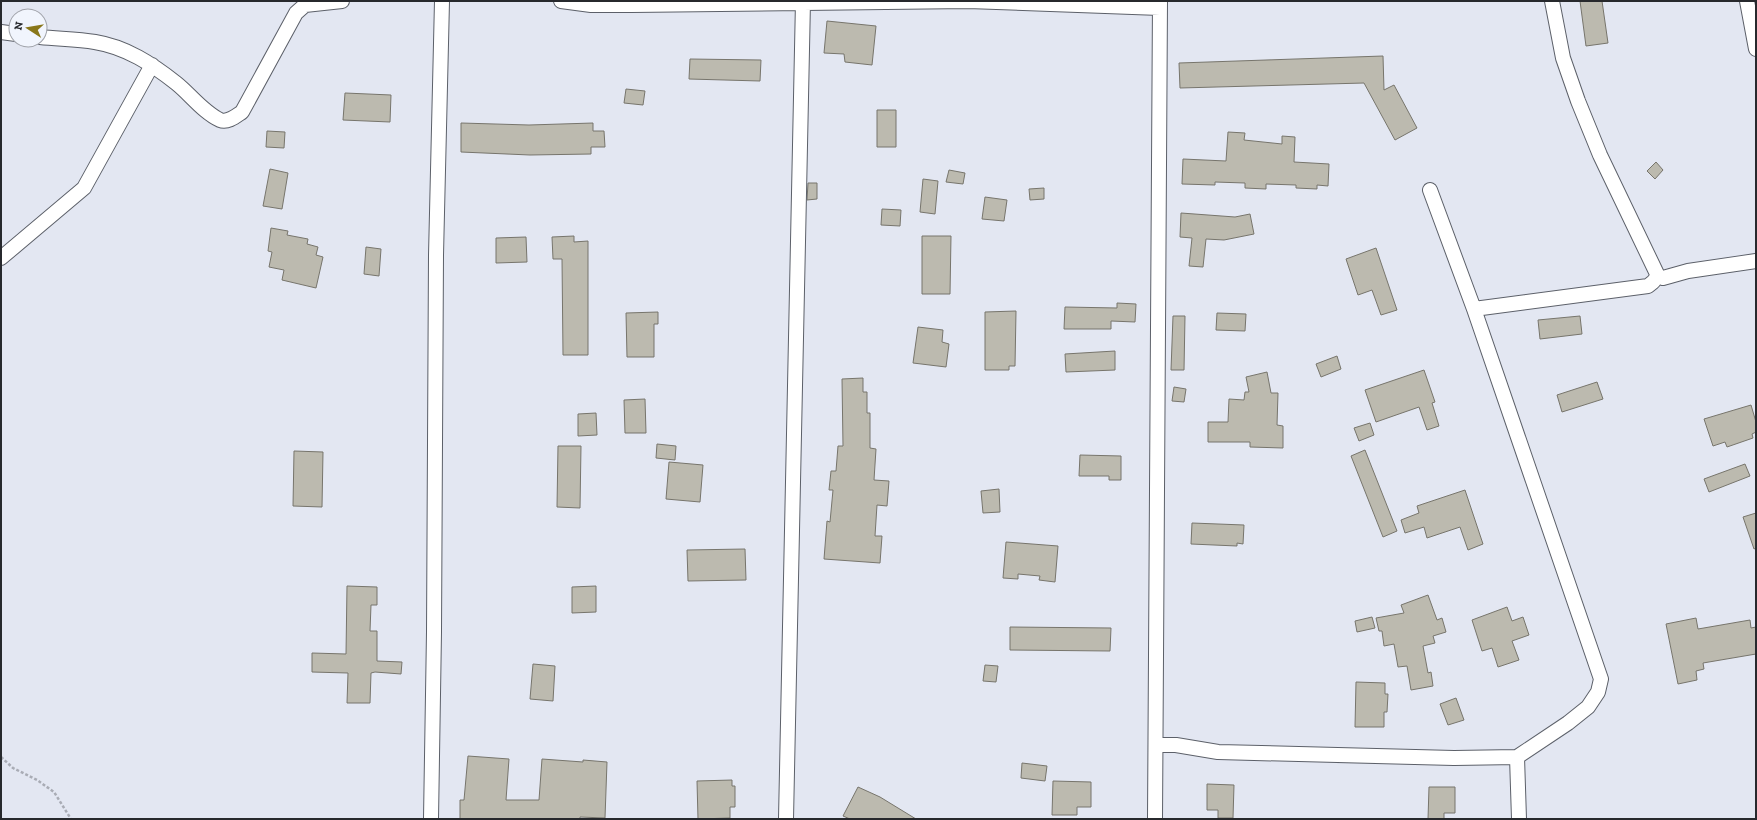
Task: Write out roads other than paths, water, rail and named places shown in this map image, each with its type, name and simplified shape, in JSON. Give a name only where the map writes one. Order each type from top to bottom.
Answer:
[{"type":"street","points":[[48,38],[96,42],[128,52],[152,65],[188,92],[210,114],[222,121],[232,119],[242,112],[296,13],[305,5],[342,1]]},
{"type":"street","points":[[431,819],[434,632],[436,255],[442,1]]},
{"type":"street","points":[[561,1],[591,5],[968,1],[1160,4],[1157,745],[1155,819]]},
{"type":"street","points":[[1552,1],[1563,58],[1578,102],[1600,155],[1658,276],[1663,278],[1688,272],[1756,261]]},
{"type":"street","points":[[1747,1],[1756,49]]},
{"type":"street","points":[[786,819],[803,2]]},
{"type":"street","points":[[1,258],[84,188],[152,65]]},
{"type":"street","points":[[1157,745],[1176,744],[1218,752],[1454,758],[1517,756],[1568,723],[1588,707],[1598,692],[1601,678],[1474,309],[1430,190]]},
{"type":"street","points":[[1474,309],[1648,286],[1654,282],[1658,276]]},
{"type":"street","points":[[1517,756],[1519,819]]}]
